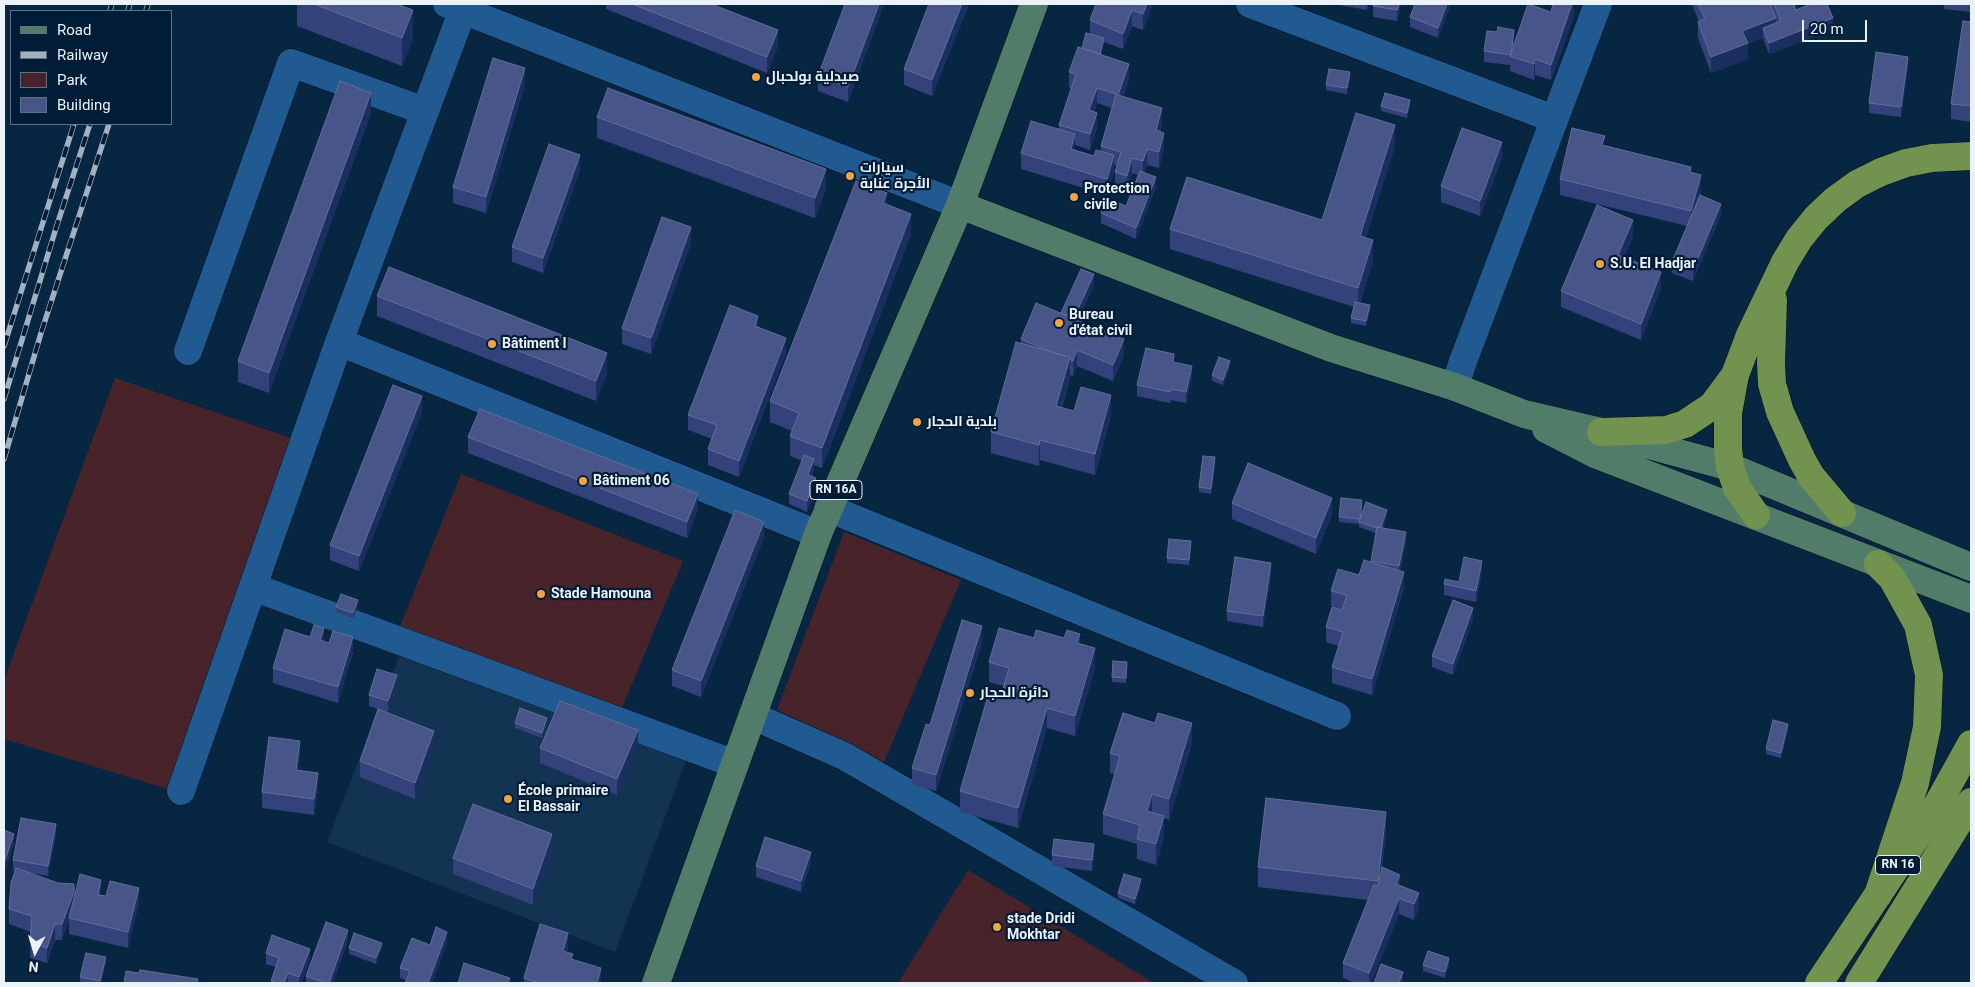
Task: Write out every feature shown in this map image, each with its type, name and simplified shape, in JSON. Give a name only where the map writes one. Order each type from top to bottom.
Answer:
[{"type":"highway","points":[[1756,515],[1738,488],[1730,468],[1728,413],[1735,375],[1750,335],[1794,246],[1816,218],[1835,200],[1857,184],[1881,172],[1906,163],[1932,158],[1971,156]]},
{"type":"highway","points":[[1775,286],[1771,334],[1771,363],[1772,384],[1780,412],[1802,460],[1812,476],[1842,513]]},
{"type":"highway","points":[[1601,432],[1666,430],[1685,424],[1712,406],[1735,375]]},
{"type":"highway","points":[[1878,564],[1892,578],[1918,625],[1929,675],[1928,727],[1915,782],[1878,895]]},
{"type":"highway","name":"RN 16","points":[[1819,983],[1935,809],[1971,744]]},
{"type":"highway","name":"RN 16","points":[[1859,983],[1971,802]]},
{"type":"main road","name":"RN 16A","points":[[656,983],[828,508],[960,205],[1034,4]]},
{"type":"main road","points":[[960,205],[1331,348],[1455,387],[1524,414],[1601,432],[1730,468],[1971,567]]},
{"type":"main road","points":[[1524,414],[1552,432],[1598,455],[1971,599]]},
{"type":"street","points":[[1250,4],[1554,119]]},
{"type":"street","points":[[1455,387],[1598,4]]},
{"type":"street","points":[[181,791],[339,342],[425,112],[458,6],[960,205]]},
{"type":"street","points":[[188,352],[291,63],[425,112]]},
{"type":"street","points":[[339,342],[818,534]]},
{"type":"street","points":[[828,508],[1337,716]]},
{"type":"street","points":[[253,587],[736,764]]},
{"type":"street","points":[[753,716],[844,756],[1234,983]]},
{"type":"shaded area","name":"École primaire El Bassair","points":[[401,651],[688,755],[615,952],[327,842]]},
{"type":"green space","points":[[115,378],[291,438],[171,790],[4,739],[4,680]]},
{"type":"green space","name":"Stade Hamouna","points":[[461,474],[683,561],[622,708],[400,627]]},
{"type":"green space","points":[[844,532],[961,580],[883,764],[777,710]]},
{"type":"green space","name":"stade Dridi Mokhtar","points":[[968,870],[1154,983],[898,983]]},
{"type":"building","points":[[314,4],[396,4],[413,10],[402,38]]},
{"type":"building","points":[[632,4],[711,4],[778,30],[767,57]]},
{"type":"building","points":[[845,4],[879,4],[848,87],[818,76]]},
{"type":"building","points":[[929,4],[962,4],[932,80],[904,69]]},
{"type":"building","points":[[1096,4],[1147,4],[1143,14],[1132,10],[1123,34],[1090,20]]},
{"type":"building","points":[[1374,4],[1399,4],[1397,10],[1373,6]]},
{"type":"building","points":[[1415,4],[1447,4],[1438,28],[1410,17]]},
{"type":"building","points":[[1528,4],[1551,12],[1553,4],[1572,4],[1551,65],[1535,59],[1534,64],[1510,56]]},
{"type":"building","points":[[1698,4],[1770,4],[1776,18],[1742,31],[1748,43],[1711,57],[1698,22],[1705,19]]},
{"type":"building","points":[[1774,4],[1794,4],[1796,10],[1811,4],[1827,4],[1833,18],[1769,43],[1763,28],[1781,21]]},
{"type":"building","points":[[1963,21],[1971,22],[1971,106],[1951,104]]},
{"type":"building","points":[[1498,27],[1514,30],[1511,55],[1484,51],[1487,31],[1497,32]]},
{"type":"building","points":[[1086,33],[1104,38],[1100,54],[1082,48]]},
{"type":"building","points":[[1078,47],[1129,64],[1118,95],[1162,108],[1156,130],[1164,133],[1159,152],[1147,149],[1143,161],[1132,158],[1127,176],[1115,172],[1121,152],[1101,146],[1116,94],[1097,88],[1089,110],[1097,113],[1090,134],[1059,125],[1076,74],[1069,72]]},
{"type":"building","points":[[1876,52],[1908,57],[1901,107],[1869,103]]},
{"type":"building","points":[[493,58],[525,68],[486,197],[453,187]]},
{"type":"building","points":[[1329,69],[1350,72],[1347,88],[1326,85]]},
{"type":"building","points":[[340,81],[371,93],[269,373],[238,361]]},
{"type":"building","points":[[608,88],[826,169],[815,198],[597,117]]},
{"type":"building","points":[[1385,93],[1410,100],[1407,113],[1381,106]]},
{"type":"building","points":[[1356,113],[1395,125],[1360,236],[1373,240],[1358,288],[1170,229],[1187,177],[1322,220]]},
{"type":"building","points":[[1031,121],[1075,134],[1071,149],[1094,156],[1096,150],[1114,155],[1107,179],[1021,153]]},
{"type":"building","points":[[1462,128],[1502,142],[1480,201],[1441,186]]},
{"type":"building","points":[[1572,128],[1605,136],[1602,145],[1691,167],[1690,172],[1701,175],[1691,211],[1560,179]]},
{"type":"building","points":[[549,144],[580,155],[543,258],[512,247]]},
{"type":"building","points":[[1140,171],[1156,177],[1136,228],[1101,213],[1106,198],[1126,206]]},
{"type":"building","points":[[856,181],[887,193],[883,203],[911,214],[822,448],[790,436],[799,413],[770,401]]},
{"type":"building","points":[[1700,195],[1721,204],[1693,270],[1672,262]]},
{"type":"building","points":[[1597,205],[1633,220],[1618,255],[1661,272],[1641,324],[1561,291]]},
{"type":"building","points":[[662,217],[691,227],[651,338],[622,328]]},
{"type":"building","points":[[389,267],[607,353],[596,381],[377,296]]},
{"type":"building","points":[[1081,269],[1094,274],[1074,318],[1061,313]]},
{"type":"building","points":[[1355,302],[1370,305],[1366,321],[1351,318]]},
{"type":"building","points":[[1036,303],[1124,339],[1113,365],[1077,350],[1073,361],[1070,357],[1057,354],[1021,339]]},
{"type":"building","points":[[730,305],[758,316],[755,326],[786,338],[739,461],[708,449],[717,425],[688,415]]},
{"type":"building","points":[[1016,342],[1070,357],[1056,406],[1074,411],[1081,387],[1111,395],[1095,454],[1040,440],[1039,445],[991,432]]},
{"type":"building","points":[[1146,348],[1174,354],[1173,362],[1192,366],[1186,392],[1171,389],[1170,392],[1137,385]]},
{"type":"building","points":[[1219,357],[1230,361],[1223,380],[1212,375]]},
{"type":"building","points":[[393,385],[422,396],[359,556],[330,545]]},
{"type":"building","points":[[480,409],[698,494],[687,522],[468,437]]},
{"type":"building","points":[[804,455],[814,459],[808,475],[816,478],[807,501],[789,494]]},
{"type":"building","points":[[1203,456],[1215,457],[1211,489],[1199,487]]},
{"type":"building","points":[[1248,463],[1332,498],[1316,538],[1232,503]]},
{"type":"building","points":[[1341,498],[1362,500],[1360,519],[1339,517]]},
{"type":"building","points":[[1366,502],[1387,510],[1381,527],[1377,528],[1359,522]]},
{"type":"building","points":[[735,510],[764,522],[701,681],[672,670]]},
{"type":"building","points":[[1377,527],[1406,532],[1399,566],[1371,561]]},
{"type":"building","points":[[1169,539],[1191,541],[1189,560],[1167,558]]},
{"type":"building","points":[[1235,557],[1271,563],[1263,616],[1227,611]]},
{"type":"building","points":[[1464,557],[1482,561],[1476,591],[1444,584],[1445,579],[1459,582]]},
{"type":"building","points":[[1364,560],[1404,572],[1372,679],[1332,667],[1343,632],[1326,627],[1332,607],[1342,610],[1347,595],[1331,591],[1338,569],[1359,575]]},
{"type":"building","points":[[341,594],[358,600],[353,613],[336,607]]},
{"type":"building","points":[[1453,600],[1473,608],[1453,664],[1432,656]]},
{"type":"building","points":[[962,620],[982,626],[936,775],[912,768],[926,724],[930,725]]},
{"type":"building","points":[[314,625],[324,628],[320,640],[329,643],[333,631],[353,637],[338,687],[273,668],[285,629],[310,637]]},
{"type":"building","points":[[999,628],[1034,638],[1036,630],[1064,638],[1067,630],[1080,634],[1077,643],[1095,648],[1075,716],[1047,708],[1018,808],[960,791],[988,696],[1000,699],[1009,668],[989,662]]},
{"type":"building","points":[[1113,661],[1127,662],[1126,678],[1112,677]]},
{"type":"building","points":[[377,669],[397,675],[388,701],[369,695]]},
{"type":"building","points":[[560,701],[638,730],[617,779],[540,748]]},
{"type":"building","points":[[520,708],[547,718],[542,733],[515,723]]},
{"type":"building","points":[[378,709],[434,731],[415,783],[360,761]]},
{"type":"building","points":[[1123,713],[1155,723],[1158,713],[1192,723],[1169,799],[1152,794],[1147,811],[1164,816],[1156,844],[1137,839],[1140,825],[1103,814],[1120,756],[1110,753]]},
{"type":"building","points":[[1773,720],[1788,724],[1781,753],[1766,749]]},
{"type":"building","points":[[269,737],[300,741],[296,770],[318,773],[314,799],[262,792]]},
{"type":"building","points":[[1266,798],[1386,812],[1378,881],[1258,867]]},
{"type":"building","points":[[473,804],[552,834],[533,889],[453,858]]},
{"type":"building","points":[[21,818],[56,824],[48,866],[13,860]]},
{"type":"building","points":[[4,830],[14,834],[4,863]]},
{"type":"building","points":[[765,837],[811,852],[801,881],[756,866]]},
{"type":"building","points":[[1054,839],[1094,844],[1092,860],[1052,855]]},
{"type":"building","points":[[1382,867],[1400,875],[1396,884],[1419,893],[1414,904],[1399,898],[1369,973],[1343,963],[1374,885],[1378,886]]},
{"type":"building","points":[[16,868],[58,883],[74,884],[74,892],[62,924],[55,924],[47,948],[30,942],[32,916],[9,909],[11,883]]},
{"type":"building","points":[[80,874],[101,880],[98,895],[106,896],[110,881],[139,888],[128,932],[69,918]]},
{"type":"building","points":[[1124,874],[1141,879],[1135,899],[1118,893]]},
{"type":"building","points":[[326,922],[348,930],[329,983],[306,976]]},
{"type":"building","points":[[540,924],[568,933],[563,951],[573,954],[571,959],[601,968],[597,983],[539,983],[524,978]]},
{"type":"building","points":[[436,927],[447,932],[428,983],[405,983],[410,971],[400,968],[412,938],[430,945]]},
{"type":"building","points":[[354,933],[382,943],[376,958],[349,948]]},
{"type":"building","points":[[272,935],[310,949],[299,977],[288,973],[284,983],[271,981],[279,958],[266,953]]},
{"type":"building","points":[[1428,951],[1449,958],[1445,972],[1423,965]]},
{"type":"building","points":[[86,953],[106,957],[100,981],[80,977]]},
{"type":"building","points":[[464,963],[510,978],[508,983],[458,983]]},
{"type":"building","points":[[1381,964],[1403,972],[1399,983],[1374,983]]},
{"type":"building","points":[[140,970],[198,979],[197,983],[124,983],[126,971],[139,973]]},
{"type":"railway","points":[[110,10],[112,4]]},
{"type":"railway","points":[[128,10],[130,4]]},
{"type":"railway","points":[[146,10],[148,4]]},
{"type":"railway","points":[[4,346],[74,125]]},
{"type":"railway","points":[[4,399],[90,125]]},
{"type":"railway","points":[[4,459],[41,333],[109,125]]},
{"type":"place","name":"صيدلية بولحبال","points":[[756,77]]},
{"type":"place","name":"سيارات الأجرة عنابة","points":[[850,176]]},
{"type":"place","name":"Protection civile","points":[[1074,197]]},
{"type":"place","name":"S.U. El Hadjar","points":[[1600,264]]},
{"type":"place","name":"Bureau d'état civil","points":[[1059,323]]},
{"type":"place","name":"Bâtiment I","points":[[492,344]]},
{"type":"place","name":"بلدية الحجار","points":[[917,422]]},
{"type":"place","name":"Bâtiment 06","points":[[583,481]]},
{"type":"place","name":"Stade Hamouna","points":[[541,594]]},
{"type":"place","name":"دائرة الحجار","points":[[970,693]]},
{"type":"place","name":"École primaire El Bassair","points":[[508,799]]},
{"type":"place","name":"stade Dridi Mokhtar","points":[[997,927]]}]
